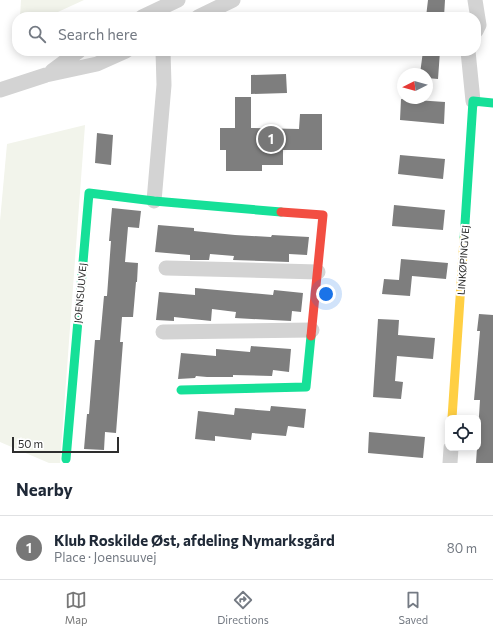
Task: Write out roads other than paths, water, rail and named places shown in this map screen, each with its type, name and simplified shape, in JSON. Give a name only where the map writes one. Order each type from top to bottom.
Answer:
[{"type":"street","points":[[154,12],[178,0]]},
{"type":"street","points":[[208,12],[233,0]]},
{"type":"street","points":[[475,0],[477,12]]},
{"type":"street","points":[[46,75],[72,56]]},
{"type":"street","points":[[0,90],[46,75],[97,64],[115,56]]},
{"type":"street","points":[[154,201],[164,85],[163,56]]},
{"type":"street","name":"LINKØPINGVEJ","points":[[452,415],[473,101],[468,56]]},
{"type":"street","points":[[473,101],[493,103]]},
{"type":"street","name":"JOENSUUVEJ","points":[[66,459],[89,193],[154,201],[323,215],[306,387],[181,390]]},
{"type":"street","points":[[166,268],[318,272]]},
{"type":"street","points":[[163,332],[312,330]]},
{"type":"street","points":[[450,463],[451,451]]},
{"type":"place","name":"Klub Roskilde Øst, afdeling Nymarksgård","points":[[271,139]]}]
